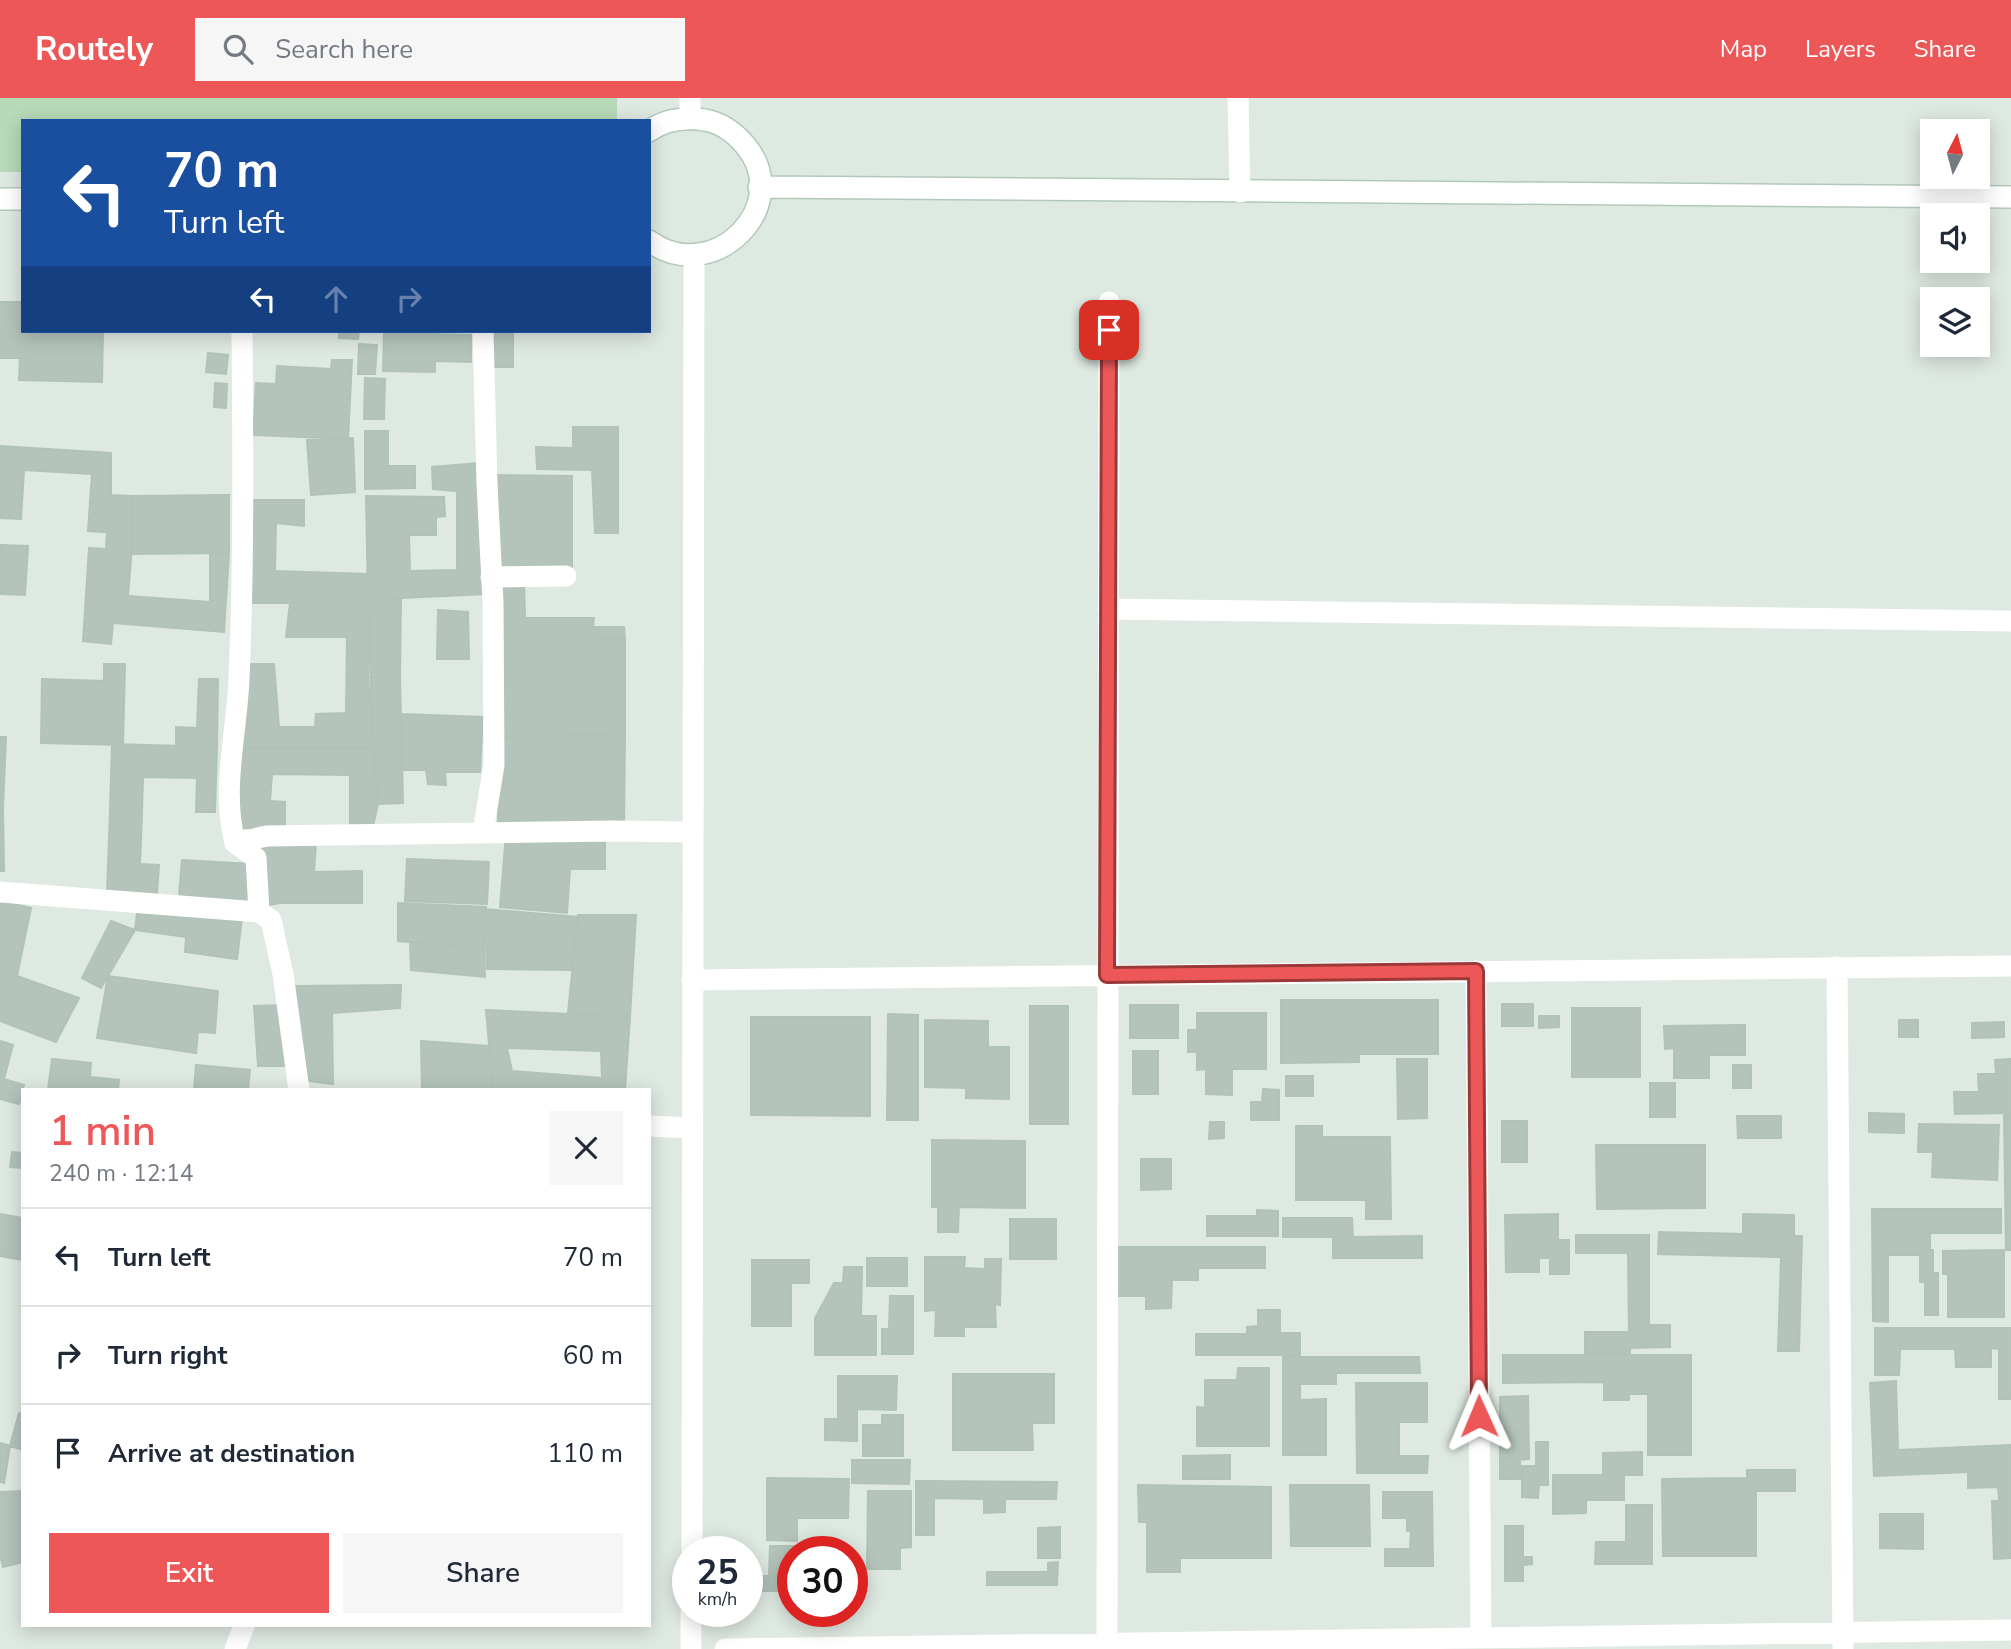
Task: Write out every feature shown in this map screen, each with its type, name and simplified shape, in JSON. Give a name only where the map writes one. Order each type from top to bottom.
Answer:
[{"type":"street","points":[[1238,98],[1240,192]]},
{"type":"street","points":[[651,130],[690,108],[736,134],[751,152],[760,174],[759,198],[752,220],[737,238],[717,250],[694,256],[672,253],[651,242]]},
{"type":"street","points":[[759,187],[2011,197]]},
{"type":"street","points":[[0,199],[21,199]]},
{"type":"street","points":[[692,1536],[694,256]]},
{"type":"street","points":[[1107,1646],[1109,302]]},
{"type":"street","points":[[242,333],[243,571],[239,682],[230,779],[230,822],[235,843],[256,858],[259,912]]},
{"type":"street","points":[[483,333],[494,765],[483,832]]},
{"type":"street","points":[[491,577],[566,576]]},
{"type":"street","points":[[1108,609],[2011,621]]},
{"type":"street","points":[[235,843],[267,836],[692,832]]},
{"type":"street","points":[[0,892],[259,912],[271,920],[283,974],[299,1088]]},
{"type":"street","points":[[692,979],[2011,966]]},
{"type":"street","points":[[1837,967],[1843,1641]]},
{"type":"street","points":[[1476,971],[1481,1643]]},
{"type":"street","points":[[651,1126],[692,1128]]},
{"type":"street","points":[[235,1649],[244,1627]]},
{"type":"street","points":[[691,1627],[691,1649]]},
{"type":"street","points":[[725,1649],[1843,1641],[2011,1630]]},
{"type":"green space","points":[[0,98],[617,98],[617,119],[21,119],[21,172],[0,172]]},
{"type":"building","points":[[0,302],[21,302],[21,333],[103,333],[102,382],[19,380],[20,358],[0,358]]},
{"type":"building","points":[[339,333],[359,333],[358,339],[339,338]]},
{"type":"building","points":[[384,333],[471,335],[471,362],[435,361],[435,372],[383,371]]},
{"type":"building","points":[[492,333],[513,333],[513,367],[492,367]]},
{"type":"building","points":[[359,344],[377,345],[375,374],[358,374]]},
{"type":"building","points":[[208,353],[228,355],[226,374],[206,372]]},
{"type":"building","points":[[332,360],[352,360],[348,439],[253,435],[256,383],[276,384],[277,366],[331,369]]},
{"type":"building","points":[[365,378],[385,379],[384,419],[364,419]]},
{"type":"building","points":[[215,383],[227,384],[226,408],[214,407]]},
{"type":"building","points":[[573,427],[618,427],[618,533],[595,533],[592,470],[537,469],[536,447],[573,448]]},
{"type":"building","points":[[365,431],[388,431],[388,466],[415,466],[415,488],[365,489]]},
{"type":"building","points":[[353,438],[355,492],[311,495],[307,440]]},
{"type":"building","points":[[0,446],[111,453],[111,495],[132,496],[133,534],[88,531],[92,474],[24,470],[21,519],[0,518]]},
{"type":"building","points":[[479,463],[487,594],[368,602],[366,496],[444,497],[445,516],[436,517],[436,535],[409,535],[410,571],[457,570],[457,491],[433,489],[432,467]]},
{"type":"building","points":[[489,475],[572,476],[572,569],[493,571]]},
{"type":"building","points":[[229,495],[229,553],[131,554],[132,496]]},
{"type":"building","points":[[248,500],[304,500],[304,526],[276,523],[275,571],[368,574],[368,602],[244,603]]},
{"type":"building","points":[[107,532],[133,534],[128,596],[210,602],[210,553],[229,553],[224,632],[113,623],[111,644],[83,641],[89,548],[106,549]]},
{"type":"building","points":[[0,545],[28,546],[25,595],[0,594]]},
{"type":"building","points":[[497,582],[524,582],[525,618],[594,618],[593,627],[624,627],[625,639],[496,636]]},
{"type":"building","points":[[401,598],[400,677],[368,677],[368,602]]},
{"type":"building","points":[[368,602],[373,748],[240,747],[249,664],[274,664],[279,727],[315,727],[316,714],[346,713],[347,637],[286,637],[290,603]]},
{"type":"building","points":[[438,610],[468,612],[469,659],[437,659]]},
{"type":"building","points":[[496,636],[625,639],[625,734],[499,737]]},
{"type":"building","points":[[104,664],[125,664],[123,745],[41,743],[42,679],[104,681]]},
{"type":"building","points":[[368,677],[400,677],[403,803],[378,804]]},
{"type":"building","points":[[199,679],[218,679],[217,747],[176,746],[176,727],[197,728]]},
{"type":"building","points":[[401,714],[483,717],[480,772],[445,772],[446,785],[428,784],[426,770],[402,770]]},
{"type":"building","points":[[625,734],[624,826],[498,828],[499,737]]},
{"type":"building","points":[[0,737],[6,737],[3,808],[0,808]]},
{"type":"building","points":[[112,744],[217,747],[215,812],[196,812],[197,778],[143,777],[142,813],[110,812]]},
{"type":"building","points":[[374,747],[378,804],[373,826],[350,825],[350,775],[272,774],[270,801],[285,802],[285,828],[239,828],[241,749]]},
{"type":"building","points":[[0,808],[3,808],[4,871],[0,871]]},
{"type":"building","points":[[110,812],[142,813],[140,864],[159,865],[157,894],[107,892]]},
{"type":"building","points":[[506,834],[605,835],[605,869],[570,869],[567,913],[500,907]]},
{"type":"building","points":[[316,843],[314,872],[362,871],[362,903],[280,903],[263,906],[261,846]]},
{"type":"building","points":[[407,859],[489,862],[487,904],[405,901]]},
{"type":"building","points":[[182,860],[251,864],[249,902],[179,895]]},
{"type":"building","points":[[0,901],[31,908],[17,976],[79,998],[56,1042],[0,1021]]},
{"type":"building","points":[[398,903],[486,907],[484,948],[398,941]]},
{"type":"building","points":[[138,905],[242,918],[237,959],[185,952],[186,937],[135,930]]},
{"type":"building","points":[[485,909],[578,917],[571,970],[487,969]]},
{"type":"building","points":[[578,915],[636,915],[630,1017],[568,1013]]},
{"type":"building","points":[[111,921],[135,930],[101,988],[82,978]]},
{"type":"building","points":[[410,942],[484,948],[485,977],[411,970]]},
{"type":"building","points":[[108,976],[218,991],[215,1033],[198,1032],[196,1053],[97,1038]]},
{"type":"building","points":[[401,985],[400,1008],[332,1013],[333,1084],[302,1080],[296,986]]},
{"type":"building","points":[[1281,1000],[1438,1000],[1438,1054],[1359,1054],[1359,1062],[1281,1063]]},
{"type":"building","points":[[1502,1004],[1533,1004],[1533,1026],[1502,1026]]},
{"type":"building","points":[[283,1005],[290,1066],[258,1066],[254,1006]]},
{"type":"building","points":[[1130,1005],[1178,1005],[1178,1038],[1130,1038]]},
{"type":"building","points":[[1030,1006],[1068,1006],[1068,1124],[1030,1124]]},
{"type":"building","points":[[1572,1008],[1640,1008],[1640,1077],[1572,1077]]},
{"type":"building","points":[[486,1010],[630,1017],[625,1088],[493,1088]],"holes":[[[507,1048],[601,1051],[602,1078],[512,1071]]]},
{"type":"building","points":[[1197,1013],[1266,1013],[1266,1069],[1232,1069],[1232,1095],[1206,1094],[1206,1069],[1197,1070],[1197,1052],[1188,1052],[1188,1030],[1197,1030]]},
{"type":"building","points":[[888,1014],[918,1015],[918,1120],[887,1120]]},
{"type":"building","points":[[1539,1016],[1559,1016],[1559,1027],[1539,1028]]},
{"type":"building","points":[[751,1017],[870,1017],[870,1116],[751,1115]]},
{"type":"building","points":[[925,1020],[988,1021],[988,1047],[1009,1047],[1009,1099],[966,1098],[966,1088],[925,1087]]},
{"type":"building","points":[[1899,1020],[1918,1020],[1918,1037],[1899,1037]]},
{"type":"building","points":[[2004,1022],[2004,1037],[1972,1038],[1972,1023]]},
{"type":"building","points":[[1745,1025],[1745,1055],[1709,1055],[1709,1078],[1674,1078],[1674,1048],[1665,1049],[1664,1026]]},
{"type":"building","points":[[0,1041],[13,1045],[4,1079],[24,1085],[21,1088],[19,1104],[0,1099]]},
{"type":"building","points":[[421,1041],[489,1046],[493,1088],[422,1088]]},
{"type":"building","points":[[1133,1051],[1158,1051],[1158,1094],[1133,1094]]},
{"type":"building","points":[[52,1059],[91,1063],[90,1077],[119,1080],[118,1088],[48,1088]]},
{"type":"building","points":[[1397,1059],[1427,1059],[1427,1118],[1398,1119]]},
{"type":"building","points":[[2011,1059],[2011,1113],[1955,1114],[1954,1092],[1979,1092],[1978,1074],[1996,1074],[1995,1060]]},
{"type":"building","points":[[196,1065],[250,1070],[248,1088],[194,1088]]},
{"type":"building","points":[[1733,1065],[1751,1065],[1751,1088],[1733,1088]]},
{"type":"building","points":[[1286,1076],[1313,1076],[1313,1096],[1286,1096]]},
{"type":"building","points":[[1650,1083],[1675,1083],[1675,1117],[1650,1117]]},
{"type":"building","points":[[1263,1089],[1279,1090],[1279,1120],[1251,1120],[1251,1102],[1262,1102]]},
{"type":"building","points":[[1869,1113],[1904,1114],[1904,1133],[1869,1132]]},
{"type":"building","points":[[2004,1114],[2011,1114],[2011,1250],[2006,1250]]},
{"type":"building","points":[[1737,1116],[1781,1116],[1781,1138],[1738,1138]]},
{"type":"building","points":[[1502,1121],[1527,1121],[1527,1162],[1502,1162]]},
{"type":"building","points":[[1210,1122],[1224,1122],[1224,1138],[1209,1139]]},
{"type":"building","points":[[1919,1124],[1999,1125],[1997,1180],[1932,1177],[1933,1152],[1918,1152]]},
{"type":"building","points":[[1296,1126],[1322,1126],[1322,1137],[1390,1137],[1391,1219],[1366,1219],[1366,1200],[1296,1200]]},
{"type":"building","points":[[932,1140],[1025,1141],[1025,1208],[959,1207],[958,1232],[938,1232],[938,1207],[932,1207]]},
{"type":"building","points":[[1596,1145],[1705,1145],[1705,1208],[1597,1209]]},
{"type":"building","points":[[12,1152],[21,1153],[21,1168],[10,1167]]},
{"type":"building","points":[[1141,1159],[1171,1159],[1171,1189],[1141,1190]]},
{"type":"building","points":[[1872,1209],[2001,1209],[2001,1233],[1930,1233],[1933,1273],[1938,1273],[1938,1315],[1925,1315],[1925,1282],[1920,1282],[1920,1255],[1888,1255],[1888,1322],[1873,1321]]},
{"type":"building","points":[[1257,1210],[1278,1211],[1278,1236],[1207,1236],[1207,1216],[1257,1216]]},
{"type":"building","points":[[0,1214],[21,1218],[21,1260],[0,1256]]},
{"type":"building","points":[[1558,1214],[1558,1240],[1569,1240],[1569,1274],[1550,1274],[1550,1258],[1539,1258],[1539,1272],[1506,1272],[1505,1215]]},
{"type":"building","points":[[1743,1214],[1794,1215],[1794,1236],[1802,1236],[1799,1351],[1778,1351],[1781,1257],[1658,1254],[1659,1232],[1743,1234]]},
{"type":"building","points":[[1283,1218],[1352,1218],[1353,1237],[1422,1236],[1422,1258],[1333,1258],[1333,1237],[1283,1237]]},
{"type":"building","points":[[1010,1219],[1056,1219],[1056,1259],[1010,1259]]},
{"type":"building","points":[[1576,1235],[1649,1235],[1649,1325],[1670,1325],[1670,1347],[1630,1348],[1630,1353],[1585,1353],[1585,1332],[1629,1332],[1628,1253],[1576,1253]]},
{"type":"building","points":[[1117,1247],[1265,1247],[1265,1268],[1198,1268],[1198,1280],[1172,1280],[1171,1308],[1146,1309],[1146,1296],[1117,1296]]},
{"type":"building","points":[[2004,1250],[2004,1317],[1948,1317],[1948,1274],[1943,1274],[1943,1251]]},
{"type":"building","points":[[925,1257],[965,1257],[964,1268],[985,1269],[985,1259],[1001,1259],[1000,1305],[995,1304],[996,1327],[964,1327],[964,1336],[935,1336],[936,1310],[925,1311]]},
{"type":"building","points":[[867,1258],[907,1258],[907,1286],[867,1286]]},
{"type":"building","points":[[752,1260],[809,1260],[809,1283],[791,1283],[791,1326],[752,1326]]},
{"type":"building","points":[[844,1267],[862,1267],[861,1316],[876,1316],[876,1355],[815,1355],[815,1318],[834,1283],[843,1283]]},
{"type":"building","points":[[890,1296],[913,1296],[913,1354],[882,1354],[882,1329],[889,1329]]},
{"type":"building","points":[[1258,1310],[1280,1310],[1280,1333],[1300,1333],[1300,1355],[1196,1355],[1196,1334],[1247,1334],[1247,1327],[1258,1326]]},
{"type":"building","points":[[1875,1328],[2011,1328],[2011,1399],[1999,1399],[1999,1349],[1991,1348],[1991,1367],[1956,1367],[1955,1349],[1900,1349],[1899,1375],[1875,1375]]},
{"type":"building","points":[[1503,1355],[1691,1355],[1691,1455],[1648,1455],[1648,1394],[1629,1394],[1629,1400],[1604,1400],[1604,1382],[1503,1383]]},
{"type":"building","points":[[1283,1357],[1419,1357],[1420,1373],[1336,1373],[1336,1384],[1300,1384],[1300,1400],[1326,1399],[1326,1455],[1283,1455]]},
{"type":"building","points":[[1238,1368],[1269,1368],[1269,1446],[1197,1446],[1197,1407],[1205,1408],[1205,1380],[1237,1380]]},
{"type":"building","points":[[953,1374],[1054,1374],[1054,1423],[1032,1423],[1033,1450],[953,1450]]},
{"type":"building","points":[[838,1376],[897,1376],[896,1410],[857,1409],[857,1441],[825,1440],[825,1419],[838,1419]]},
{"type":"building","points":[[1896,1381],[1898,1450],[2011,1445],[2011,1558],[1994,1559],[1992,1501],[1999,1501],[1998,1487],[1968,1488],[1968,1472],[1874,1476],[1870,1383]]},
{"type":"building","points":[[1356,1383],[1427,1383],[1427,1422],[1399,1422],[1399,1456],[1428,1456],[1427,1473],[1357,1473]]},
{"type":"building","points":[[1528,1396],[1529,1459],[1520,1460],[1520,1479],[1500,1479],[1500,1397]]},
{"type":"building","points":[[19,1413],[21,1414],[21,1449],[10,1446]]},
{"type":"building","points":[[882,1415],[903,1415],[903,1456],[863,1456],[863,1425],[882,1425]]},
{"type":"building","points":[[1536,1442],[1548,1442],[1548,1485],[1539,1485],[1538,1498],[1522,1497],[1522,1466],[1536,1466]]},
{"type":"building","points":[[0,1443],[10,1446],[4,1483],[0,1482]]},
{"type":"building","points":[[1642,1452],[1642,1475],[1624,1475],[1624,1500],[1586,1500],[1586,1513],[1553,1514],[1553,1475],[1603,1475],[1603,1453]]},
{"type":"building","points":[[1230,1455],[1230,1479],[1183,1479],[1183,1456]]},
{"type":"building","points":[[852,1460],[910,1460],[909,1484],[852,1483]]},
{"type":"building","points":[[1747,1470],[1795,1470],[1795,1491],[1756,1491],[1756,1556],[1663,1556],[1662,1479],[1747,1478]]},
{"type":"building","points":[[767,1478],[849,1479],[848,1518],[797,1518],[797,1536],[777,1536],[777,1540],[767,1540]]},
{"type":"building","points":[[916,1481],[1057,1482],[1056,1499],[1005,1499],[1005,1512],[984,1513],[984,1499],[934,1498],[934,1535],[916,1535]]},
{"type":"building","points":[[1138,1485],[1271,1487],[1271,1558],[1180,1558],[1180,1572],[1147,1572],[1147,1522],[1139,1522]]},
{"type":"building","points":[[1290,1485],[1369,1485],[1370,1546],[1291,1546]]},
{"type":"building","points":[[21,1491],[21,1562],[3,1567],[0,1555],[0,1492]]},
{"type":"building","points":[[868,1491],[911,1491],[911,1547],[900,1548],[900,1569],[868,1569]]},
{"type":"building","points":[[1383,1492],[1432,1492],[1433,1566],[1385,1566],[1385,1549],[1410,1549],[1411,1531],[1407,1531],[1407,1518],[1383,1518]]},
{"type":"building","points":[[1626,1505],[1652,1505],[1652,1564],[1595,1564],[1596,1542],[1626,1542]]},
{"type":"building","points":[[1880,1514],[1923,1514],[1923,1549],[1880,1548]]},
{"type":"building","points":[[1505,1526],[1523,1526],[1523,1557],[1532,1557],[1532,1564],[1523,1565],[1523,1581],[1505,1581]]},
{"type":"building","points":[[1060,1527],[1060,1558],[1038,1558],[1038,1528]]},
{"type":"building","points":[[770,1546],[777,1546],[777,1591],[763,1591],[763,1576],[769,1576]]},
{"type":"building","points":[[1058,1562],[1057,1585],[987,1585],[987,1572],[1048,1572],[1048,1563]]},
{"type":"route","points":[[1109,330],[1107,975],[1476,971],[1479,1416]]}]
